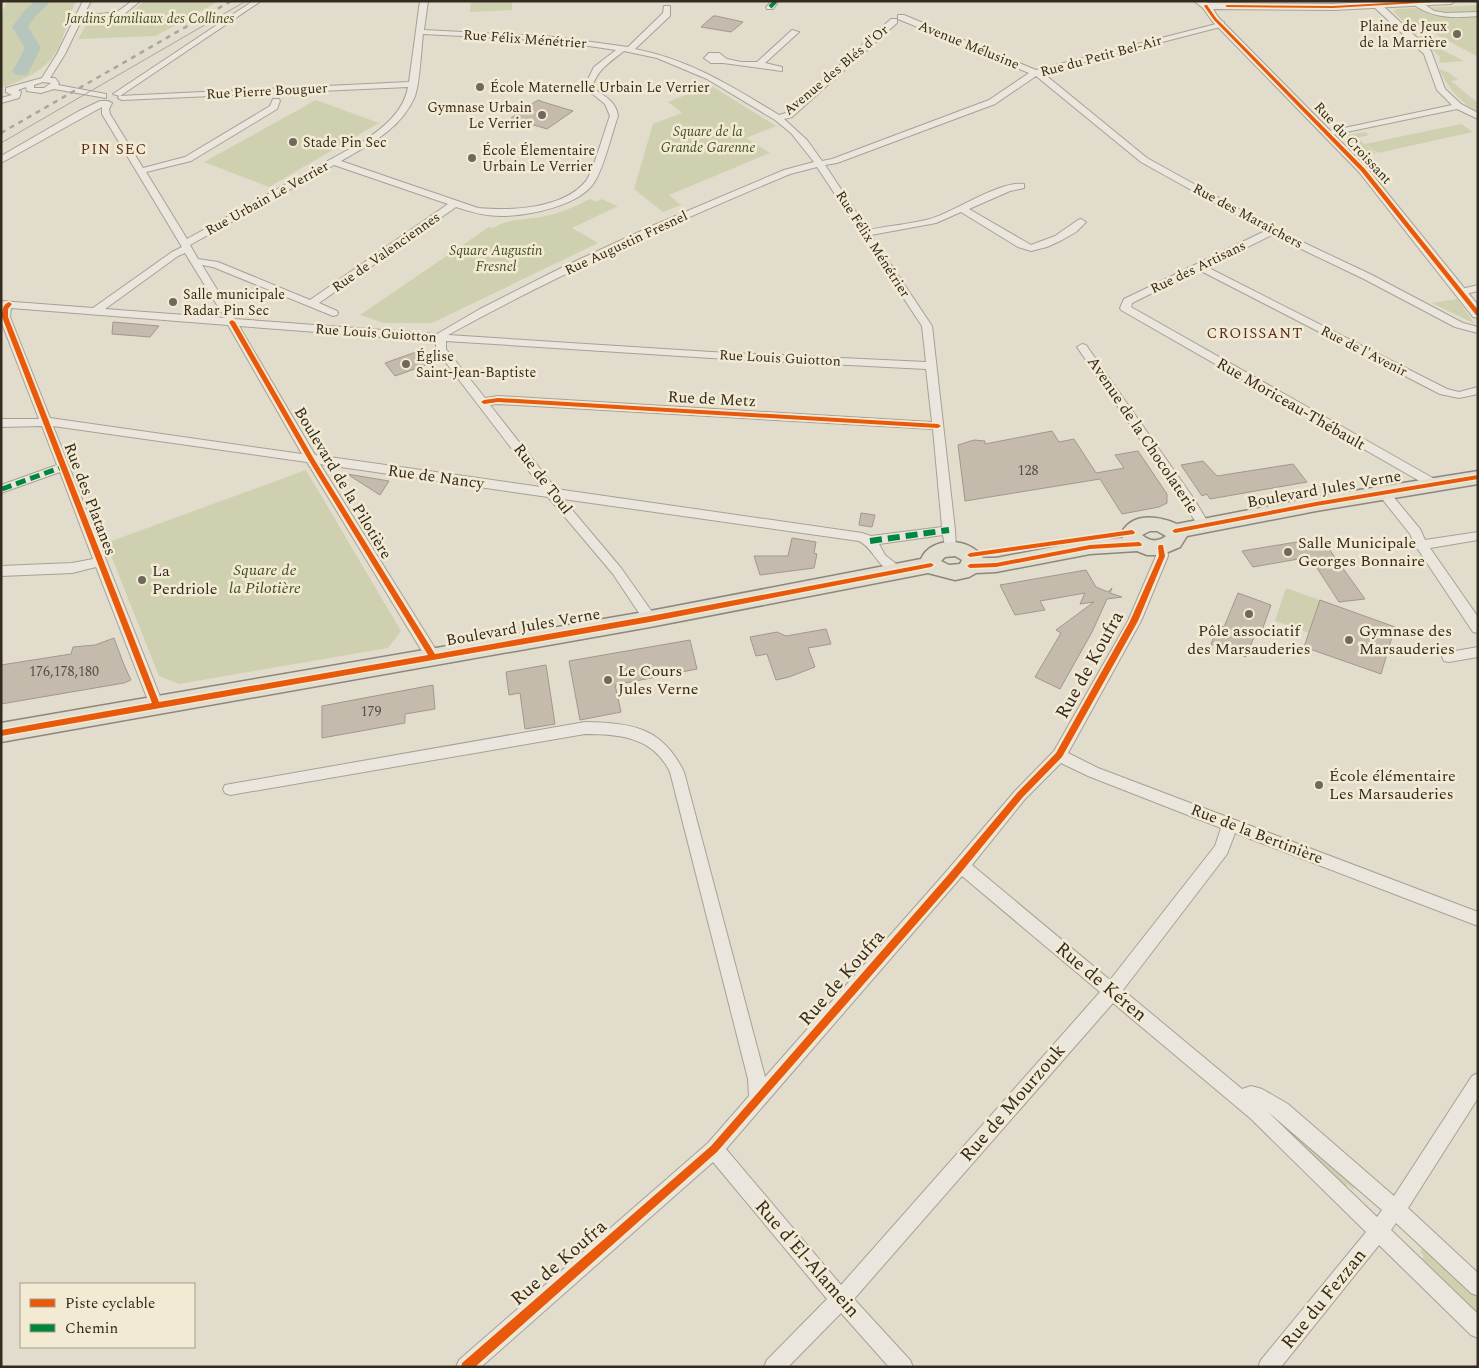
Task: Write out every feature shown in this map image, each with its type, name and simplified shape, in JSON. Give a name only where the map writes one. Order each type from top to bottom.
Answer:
[{"type":"main road","name":"Boulevard Jules Verne","points":[[1175,531],[1203,524],[1478,477]]},
{"type":"main road","points":[[970,561],[962,572],[950,573],[938,570],[931,565],[930,561],[932,556],[949,540],[970,561],[996,565],[1135,538],[1151,548],[1161,547],[1174,542],[1176,537],[1175,531],[1167,526],[1153,524],[1141,525],[1135,538]]},
{"type":"main road","name":"Boulevard Jules Verne","points":[[1,733],[156,704],[650,619],[931,565]]},
{"type":"street","points":[[1,101],[33,88],[45,79],[61,54],[87,1]]},
{"type":"street","points":[[78,19],[119,14],[137,1]]},
{"type":"street","points":[[119,96],[258,1]]},
{"type":"street","name":"Rue Urbain Le Verrier","points":[[96,311],[186,246],[364,144],[391,124],[411,95],[424,1]]},
{"type":"street","points":[[770,7],[776,1]]},
{"type":"street","points":[[1202,3],[1287,7],[1354,3],[1451,1]]},
{"type":"street","points":[[1415,2],[1439,16],[1478,14]]},
{"type":"street","name":"Rue du Croissant","points":[[1202,3],[1363,170],[1478,314]]},
{"type":"street","points":[[1378,4],[1428,53],[1441,90],[1458,106],[1478,117]]},
{"type":"street","points":[[454,204],[476,211],[514,213],[547,207],[561,202],[582,190],[594,174],[614,116],[613,105],[588,87],[590,79],[604,60],[626,49],[667,14],[667,8]]},
{"type":"street","name":"Avenue Mélusine","points":[[897,19],[1036,73]]},
{"type":"street","name":"Avenue des Blés d'Or","points":[[778,118],[789,114],[897,19]]},
{"type":"street","name":"Rue du Petit Bel-Air","points":[[820,164],[834,161],[992,102],[1036,73],[1221,24]]},
{"type":"street","name":"Rue Félix Ménétrier","points":[[420,32],[537,38],[626,49],[670,59],[701,73],[778,118],[804,142],[866,232],[927,326],[949,540]]},
{"type":"street","points":[[759,64],[795,32]]},
{"type":"street","points":[[701,73],[713,62],[708,57],[719,55],[723,57],[722,60],[741,64],[759,64],[779,69]]},
{"type":"street","name":"Rue des Maraîchers","points":[[1036,73],[1136,155],[1272,231],[1368,277],[1459,325],[1478,330]]},
{"type":"street","points":[[45,79],[54,81],[53,86]]},
{"type":"street","name":"Rue Pierre Bouguer","points":[[105,101],[119,96],[412,84]]},
{"type":"street","points":[[5,91],[53,86],[105,101]]},
{"type":"street","points":[[5,91],[17,92],[16,96]]},
{"type":"street","points":[[1,160],[105,101]]},
{"type":"street","name":"Boulevard de la Pilotière","points":[[105,101],[106,114],[232,322],[311,459],[433,656]]},
{"type":"street","points":[[140,171],[188,158],[274,107],[276,101]]},
{"type":"street","points":[[1330,134],[1458,106]]},
{"type":"street","name":"Rue de Valenciennes","points":[[332,162],[454,204]]},
{"type":"street","name":"Rue Augustin Fresnel","points":[[440,338],[442,334],[471,318],[637,235],[787,172],[820,164]]},
{"type":"street","points":[[866,232],[933,221],[1007,189],[1021,186]]},
{"type":"street","name":"Rue de Valenciennes","points":[[311,304],[454,204]]},
{"type":"street","points":[[962,209],[1020,245],[1027,247],[1039,246],[1076,229],[1081,222]]},
{"type":"street","name":"Rue des Artisans","points":[[1125,305],[1128,301],[1272,231]]},
{"type":"street","points":[[195,261],[215,264],[333,313]]},
{"type":"street","name":"Rue de l'Avenir","points":[[1200,267],[1444,392],[1459,395],[1478,390]]},
{"type":"street","points":[[1461,292],[1478,288]]},
{"type":"street","name":"Rue Louis Guiotton","points":[[5,304],[440,338],[711,355],[931,366]]},
{"type":"street","name":"Rue des Platanes","points":[[5,304],[5,317],[156,704]]},
{"type":"street","name":"Rue Moriceau-Thébault","points":[[1125,305],[1125,308],[1130,312],[1434,484]]},
{"type":"street","name":"Rue de Toul","points":[[440,338],[441,349],[553,493],[617,571],[650,619]]},
{"type":"street","name":"Avenue de la Chocolaterie","points":[[1082,346],[1190,502],[1203,524]]},
{"type":"street","name":"Rue de Metz","points":[[484,402],[507,400],[938,426]]},
{"type":"street","name":"Rue de Nancy","points":[[1,423],[45,421],[862,537],[870,541],[949,540]]},
{"type":"street","points":[[2,489],[62,467]]},
{"type":"street","points":[[1383,492],[1416,532],[1420,545],[1478,628]]},
{"type":"street","points":[[1420,545],[1478,536]]},
{"type":"street","points":[[870,541],[881,558],[899,571]]},
{"type":"street","name":"Rue de Koufra","points":[[466,1367],[714,1149],[962,866],[1020,795],[1059,755],[1134,621],[1162,556],[1161,547]]},
{"type":"street","points":[[1,571],[72,568],[100,562]]},
{"type":"street","points":[[1449,657],[1478,652]]},
{"type":"street","points":[[230,789],[584,728],[609,728],[632,732],[650,740],[665,751],[677,772],[757,1079],[758,1100]]},
{"type":"street","name":"Rue de la Bertinière","points":[[1059,755],[1093,772],[1478,919]]},
{"type":"street","name":"Rue de Mourzouk","points":[[774,1367],[841,1299],[1112,991],[1222,849],[1230,824]]},
{"type":"street","name":"Rue de Kéren","points":[[962,866],[1256,1112],[1478,1328]]},
{"type":"street","points":[[1378,1231],[1408,1192],[1478,1082]]},
{"type":"street","points":[[1240,1099],[1247,1094],[1262,1097],[1282,1110],[1395,1209],[1478,1286]]},
{"type":"street","name":"Rue d'El-Alamein","points":[[714,1149],[841,1299],[903,1367]]},
{"type":"street","name":"Rue du Fezzan","points":[[1268,1367],[1378,1231]]},
{"type":"green space","points":[[8,1],[76,1],[62,40],[46,65],[32,74],[1,88],[1,13]]},
{"type":"green space","name":"Jardins familiaux des Collines","points":[[144,1],[219,1],[156,36],[78,39],[89,20],[113,18],[131,13]]},
{"type":"green space","points":[[471,1],[512,1],[512,10],[470,12]]},
{"type":"green space","name":"Plaine de Jeux de la Marrière","points":[[1478,5],[1478,57],[1419,25],[1409,27],[1393,11],[1398,9]]},
{"type":"green space","points":[[1417,36],[1422,36],[1439,45],[1435,46],[1464,61],[1439,63],[1440,57]]},
{"type":"green space","points":[[1439,69],[1448,72],[1458,80],[1451,81],[1478,103],[1478,112],[1465,104],[1455,94]]},
{"type":"green space","name":"Square de la Grande Garenne","points":[[710,85],[776,126],[746,138],[770,153],[669,195],[681,205],[663,212],[634,189],[653,124],[682,113],[668,102]]},
{"type":"green space","name":"Stade Pin Sec","points":[[316,100],[379,123],[269,187],[204,162]]},
{"type":"green space","points":[[1461,124],[1473,132],[1378,153],[1365,144]]},
{"type":"green space","points":[[1365,132],[1369,135],[1357,138],[1376,153],[1362,156],[1346,141],[1348,135]]},
{"type":"green space","name":"Square Augustin Fresnel","points":[[590,199],[597,202],[601,199],[618,206],[572,228],[598,243],[432,323],[384,323],[360,315],[489,227],[493,228],[505,222],[552,215]]},
{"type":"green space","points":[[1457,299],[1475,324],[1432,303]]},
{"type":"green space","name":"Square de la Pilotière","points":[[306,470],[401,631],[388,648],[179,684],[159,676],[106,543]]},
{"type":"green space","points":[[1286,588],[1320,600],[1309,633],[1275,621]]},
{"type":"green space","points":[[1277,1116],[1355,1186],[1353,1189],[1347,1184],[1345,1187],[1275,1119]]},
{"type":"green space","points":[[1423,1248],[1478,1293],[1478,1316],[1421,1260],[1424,1256],[1420,1252]]},
{"type":"shaded area","points":[[25,27],[36,43],[37,53],[28,70],[12,71],[27,48],[15,28]]},
{"type":"building","points":[[713,16],[743,22],[731,32],[701,27]]},
{"type":"building","name":"Gymnase Urbain Le Verrier","points":[[538,100],[573,111],[547,129],[511,118]]},
{"type":"building","points":[[113,322],[159,326],[150,337],[112,334]]},
{"type":"building","name":"Église Saint-Jean-Baptiste","points":[[416,352],[426,365],[395,376],[385,363]]},
{"type":"building","points":[[1052,431],[1059,442],[1074,439],[1096,473],[1124,468],[1115,455],[1138,451],[1167,494],[1167,503],[1159,507],[1122,514],[1100,479],[965,501],[958,445],[974,440],[985,441],[985,444]]},
{"type":"building","points":[[1203,461],[1217,476],[1293,464],[1307,482],[1210,499],[1207,494],[1202,496],[1181,465]]},
{"type":"building","points":[[347,474],[389,481],[380,495]]},
{"type":"building","points":[[861,513],[875,515],[872,527],[859,525]]},
{"type":"building","points":[[792,538],[816,542],[814,553],[817,554],[814,568],[760,575],[754,556],[788,556]]},
{"type":"building","points":[[1321,538],[1365,599],[1339,602],[1310,557],[1253,567],[1242,551]]},
{"type":"building","points":[[1086,570],[1096,587],[1108,592],[1112,588],[1110,593],[1122,597],[1107,599],[1092,632],[1060,689],[1035,677],[1061,633],[1056,630],[1094,602],[1080,604],[1085,593],[1040,601],[1045,610],[1015,615],[1000,585]]},
{"type":"building","points":[[1238,593],[1271,605],[1260,636],[1255,634],[1246,657],[1211,644],[1219,625],[1224,627]]},
{"type":"building","name":"Gymnase des Marsauderies","points":[[1320,600],[1395,627],[1381,674],[1304,647]]},
{"type":"building","points":[[826,629],[831,644],[808,648],[815,667],[776,680],[767,654],[756,656],[750,637],[777,632],[786,636]]},
{"type":"building","points":[[114,638],[131,680],[124,683],[1,704],[1,665],[71,654],[73,647],[95,645]]},
{"type":"building","name":"Le Cours Jules Verne","points":[[690,640],[697,669],[615,685],[621,712],[580,720],[569,661]]},
{"type":"building","points":[[546,665],[555,724],[525,729],[520,693],[509,695],[506,672]]},
{"type":"building","points":[[433,685],[435,709],[405,714],[405,723],[322,738],[322,706]]},
{"type":"waterway","points":[[21,71],[33,48],[20,27],[29,14],[44,1]]},
{"type":"tram line","points":[[1,143],[246,1]]},
{"type":"railway","points":[[1,133],[231,1]]},
{"type":"marked path","points":[[770,7],[776,1]]},
{"type":"marked path","points":[[2,489],[62,467]]},
{"type":"marked path","points":[[870,541],[949,530]]},
{"type":"cycle path","points":[[1227,6],[1333,7],[1451,1]]},
{"type":"cycle path","points":[[1206,6],[1215,19],[1363,170],[1478,314]]},
{"type":"cycle path","points":[[9,304],[5,309],[5,317],[156,704]]},
{"type":"cycle path","points":[[232,322],[311,459],[433,657]]},
{"type":"cycle path","points":[[484,402],[498,400],[938,426]]},
{"type":"cycle path","points":[[1175,531],[1316,504],[1478,477]]},
{"type":"cycle path","points":[[970,555],[1132,532]]},
{"type":"cycle path","points":[[970,566],[996,565],[1090,547],[1139,544]]},
{"type":"cycle path","points":[[466,1367],[714,1149],[951,878],[1020,795],[1059,755],[1134,621],[1162,556],[1161,547]]},
{"type":"cycle path","points":[[1,733],[650,619],[931,565]]},
{"type":"place","name":"Plaine de Jeux de la Marrière","points":[[1457,34]]},
{"type":"place","name":"École Maternelle Urbain Le Verrier","points":[[480,87]]},
{"type":"place","name":"Gymnase Urbain Le Verrier","points":[[542,115]]},
{"type":"place","name":"Stade Pin Sec","points":[[293,142]]},
{"type":"place","name":"École Élementaire Urbain Le Verrier","points":[[472,158]]},
{"type":"place","name":"Salle municipale Radar Pin Sec","points":[[173,302]]},
{"type":"place","name":"Église Saint-Jean-Baptiste","points":[[406,364]]},
{"type":"place","name":"Salle Municipale Georges Bonnaire","points":[[1288,552]]},
{"type":"place","name":"La Perdriole","points":[[142,580]]},
{"type":"place","name":"Pôle associatif des Marsauderies","points":[[1249,614]]},
{"type":"place","name":"Gymnase des Marsauderies","points":[[1349,640]]},
{"type":"place","name":"Le Cours Jules Verne","points":[[608,680]]},
{"type":"place","name":"École élémentaire Les Marsauderies","points":[[1319,785]]},
{"type":"district","name":"PIN SEC","points":[[114,149]]},
{"type":"district","name":"CROISSANT","points":[[1255,333]]}]
